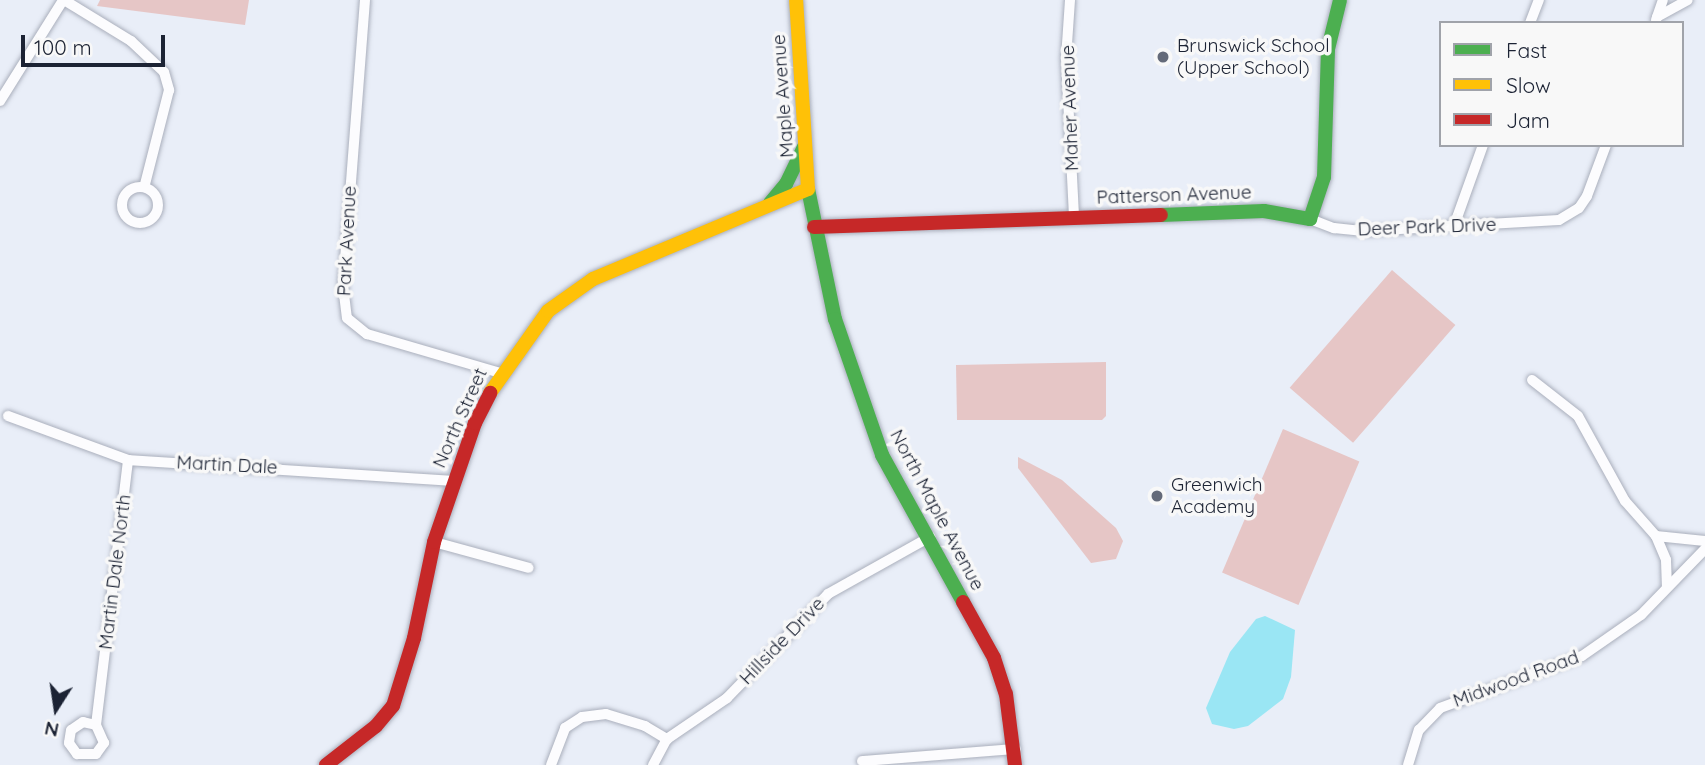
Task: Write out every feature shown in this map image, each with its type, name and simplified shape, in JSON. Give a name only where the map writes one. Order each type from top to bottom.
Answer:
[{"type":"street","points":[[0,101],[64,0],[131,41],[164,72],[169,90],[145,184]]},
{"type":"street","name":"Park Avenue","points":[[365,0],[343,286],[347,318],[368,334],[500,373]]},
{"type":"street","name":"Maple Avenue","points":[[796,0],[808,189]]},
{"type":"street","name":"Maher Avenue","points":[[1070,0],[1066,58],[1074,217]]},
{"type":"street","points":[[1310,219],[1324,177],[1328,49],[1340,0]]},
{"type":"street","points":[[1531,21],[1539,0]]},
{"type":"street","points":[[1656,20],[1663,0]]},
{"type":"street","points":[[1656,20],[1688,0]]},
{"type":"street","points":[[768,205],[786,184],[806,142]]},
{"type":"street","points":[[1454,226],[1482,147]]},
{"type":"street","name":"Deer Park Drive","points":[[1310,219],[1334,228],[1364,230],[1545,223],[1578,208],[1604,147]]},
{"type":"street","name":"North Street","points":[[326,765],[376,726],[393,706],[407,664],[434,542],[453,481],[500,373],[535,334],[548,311],[580,286],[808,189]]},
{"type":"street","name":"North Maple Avenue","points":[[808,189],[835,319],[882,455],[930,537],[993,658],[1016,749],[1014,765]]},
{"type":"street","name":"Patterson Avenue","points":[[814,227],[1264,211],[1310,219]]},
{"type":"street","points":[[1532,380],[1578,416],[1625,501],[1656,536],[1666,560],[1667,587]]},
{"type":"street","name":"Martin Dale","points":[[8,416],[128,460],[453,481]]},
{"type":"street","name":"Martin Dale North","points":[[96,725],[128,460]]},
{"type":"street","points":[[1656,536],[1705,541]]},
{"type":"street","name":"Hillside Drive","points":[[653,765],[667,740],[727,698],[828,594],[930,537]]},
{"type":"street","points":[[434,542],[529,568]]},
{"type":"street","name":"Midwood Road","points":[[1408,765],[1419,730],[1440,708],[1582,656],[1641,615],[1705,550]]},
{"type":"street","points":[[551,765],[565,728],[582,717],[606,714],[645,726],[667,740]]},
{"type":"street","points":[[862,761],[1016,749]]},
{"type":"shaded area","points":[[100,0],[249,0],[245,25],[97,6]]},
{"type":"shaded area","points":[[1392,270],[1455,325],[1353,443],[1290,388]]},
{"type":"shaded area","points":[[1106,362],[1106,416],[1102,420],[957,420],[956,365]]},
{"type":"shaded area","points":[[1283,429],[1359,461],[1298,605],[1222,573]]},
{"type":"shaded area","points":[[1018,457],[1062,480],[1116,528],[1123,541],[1116,559],[1091,563],[1018,468]]},
{"type":"water","points":[[1265,616],[1295,630],[1291,677],[1283,699],[1248,726],[1234,729],[1212,724],[1206,708],[1230,652],[1256,619]]},
{"type":"traffic: fast","points":[[1161,215],[1264,211],[1310,219],[1324,177],[1328,49],[1340,0]]},
{"type":"traffic: fast","points":[[770,203],[786,184],[804,147]]},
{"type":"traffic: fast","points":[[808,189],[835,319],[882,455],[963,602]]},
{"type":"traffic: slow","points":[[490,393],[548,311],[593,279],[808,189],[796,0]]},
{"type":"traffic: jam","points":[[814,227],[1161,215]]},
{"type":"traffic: jam","points":[[326,765],[376,726],[393,706],[414,638],[434,542],[475,423],[490,393]]},
{"type":"traffic: jam","points":[[963,602],[994,658],[1006,694],[1015,765]]},
{"type":"place","name":"Brunswick School (Upper School)","points":[[1163,57]]},
{"type":"place","name":"Greenwich Academy","points":[[1157,496]]}]
